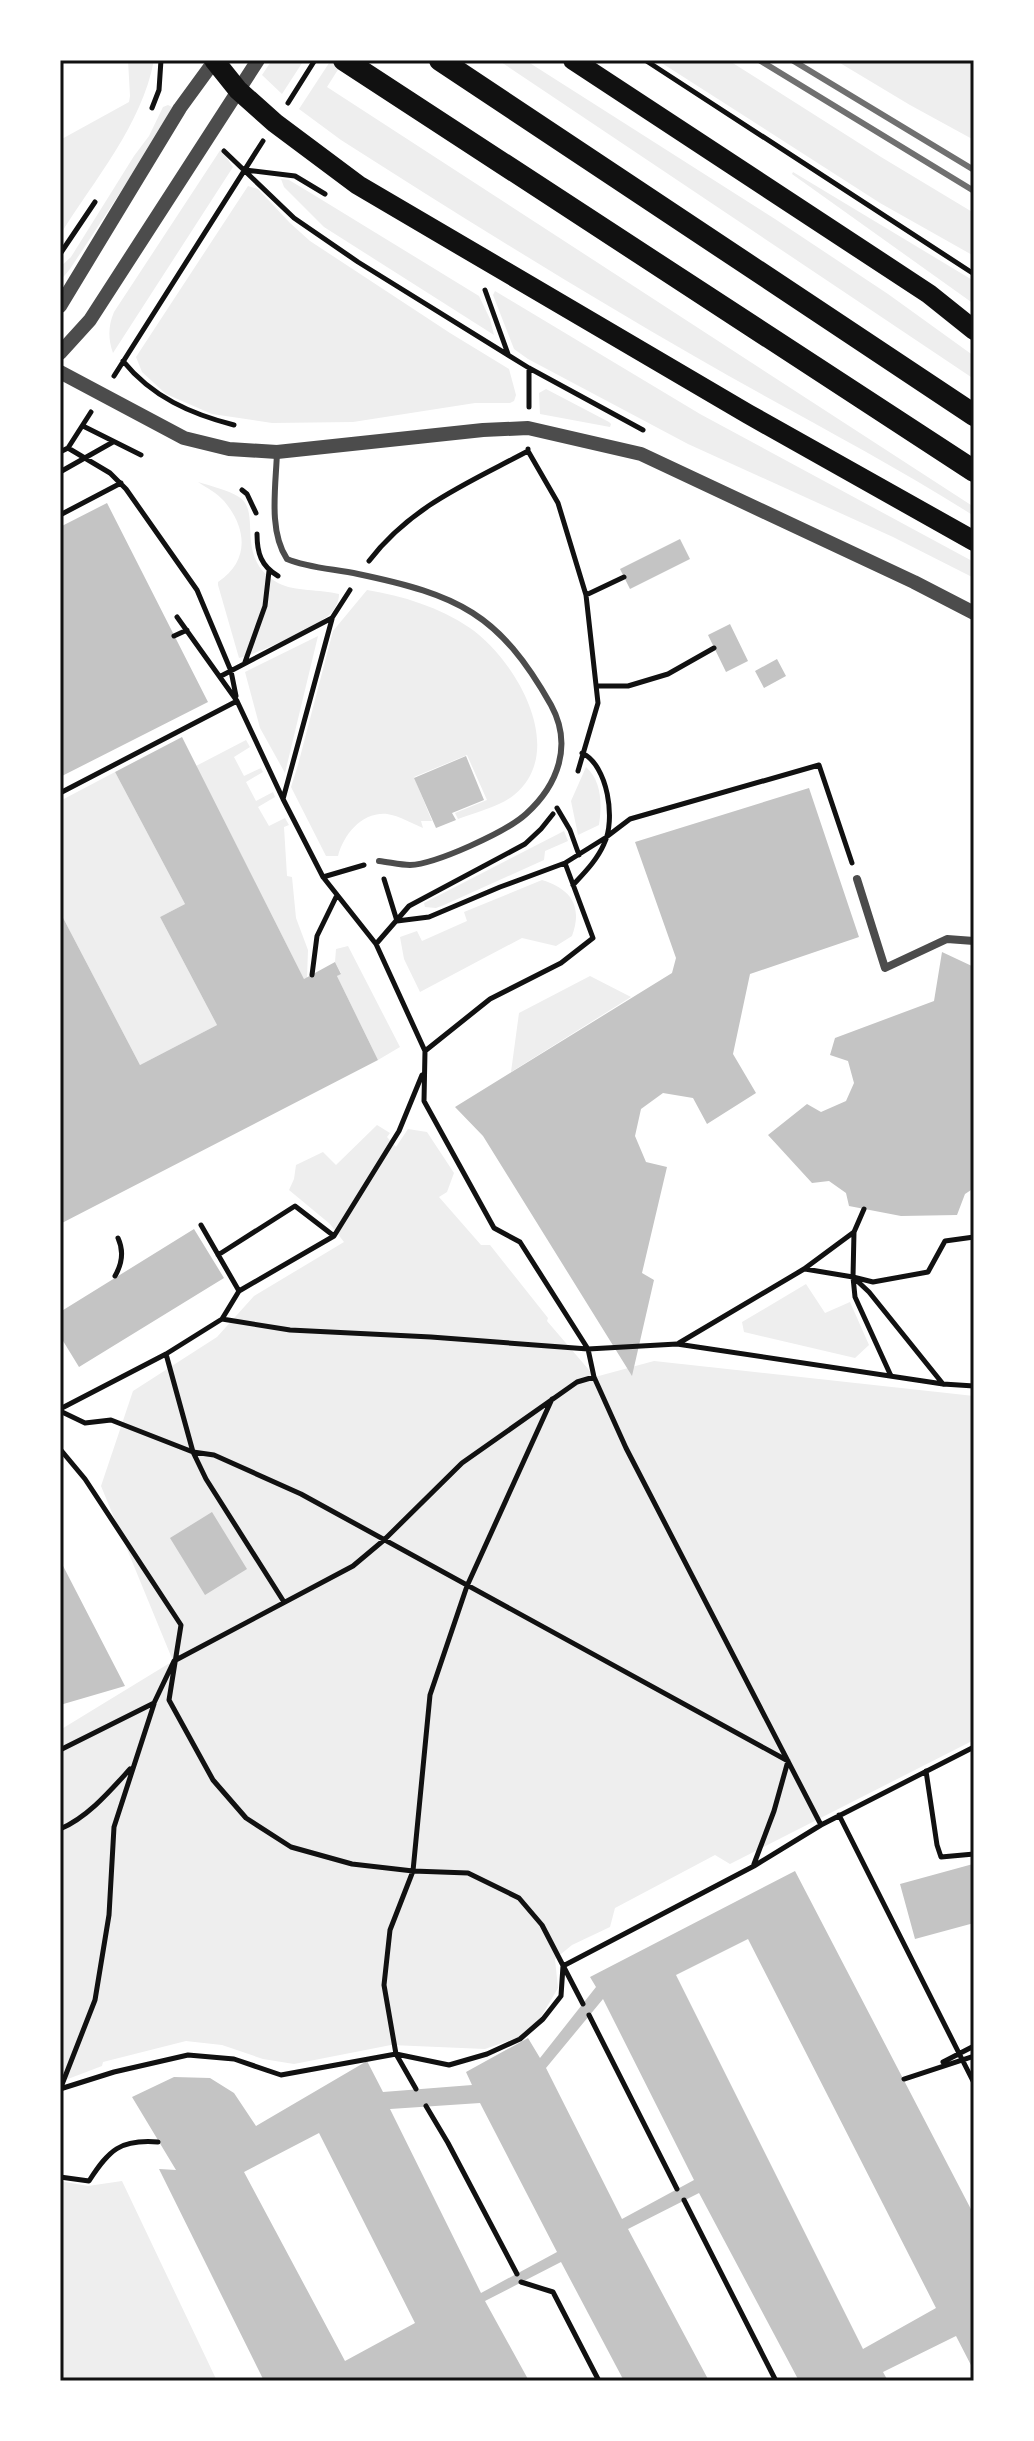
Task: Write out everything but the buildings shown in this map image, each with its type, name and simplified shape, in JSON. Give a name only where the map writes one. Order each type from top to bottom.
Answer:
[{"type":"highway","points":[[344,60],[974,471]]},
{"type":"highway","points":[[440,60],[974,415]]},
{"type":"main road","points":[[215,60],[238,90],[275,123],[358,185],[748,414],[974,541]]},
{"type":"main road","points":[[573,60],[929,294],[974,330]]},
{"type":"street","points":[[60,306],[180,108],[215,60]]},
{"type":"street","points":[[60,353],[90,320],[258,60]]},
{"type":"street","points":[[60,372],[184,438],[229,449],[277,452],[528,428],[641,454],[974,613]]},
{"type":"street","points":[[857,879],[885,968],[947,939],[974,941]]},
{"type":"lane","points":[[277,452],[276,532],[280,549],[291,561],[422,588],[485,619],[513,647],[535,677],[555,712],[563,744],[559,765],[545,795],[504,830],[434,860],[411,865],[379,861]]},
{"type":"path","points":[[159,90],[161,60]]},
{"type":"path","points":[[645,60],[974,274]]},
{"type":"path","points":[[244,170],[295,176],[335,200]]},
{"type":"path","points":[[244,170],[294,218],[358,262],[529,368],[654,436]]},
{"type":"path","points":[[244,170],[123,361],[147,387],[173,403],[194,414],[247,426]]},
{"type":"path","points":[[485,290],[509,355]]},
{"type":"path","points":[[529,368],[528,451],[558,503],[586,595],[598,703],[590,724]]},
{"type":"path","points":[[60,452],[68,448],[83,426],[141,455]]},
{"type":"path","points":[[60,472],[113,442]]},
{"type":"path","points":[[68,448],[121,483],[197,590],[231,671],[237,701]]},
{"type":"path","points":[[283,799],[332,618],[359,574],[405,522],[440,497],[528,451]]},
{"type":"path","points":[[60,515],[121,483]]},
{"type":"path","points":[[244,664],[265,606],[269,571]]},
{"type":"path","points":[[586,595],[624,577]]},
{"type":"path","points":[[177,617],[237,701],[323,877],[376,944],[425,1051],[424,1101],[494,1228],[520,1242],[588,1349],[594,1377],[626,1448],[821,1825]]},
{"type":"path","points":[[221,676],[332,618]]},
{"type":"path","points":[[174,636],[187,630]]},
{"type":"path","points":[[597,686],[628,686],[668,674],[714,648]]},
{"type":"path","points":[[60,793],[237,701]]},
{"type":"path","points":[[563,744],[589,756],[600,770],[607,798],[607,835],[597,857],[573,885]]},
{"type":"path","points":[[376,944],[397,921],[429,917],[565,863],[630,819],[819,765],[857,879]]},
{"type":"path","points":[[557,808],[570,830],[579,855]]},
{"type":"path","points":[[323,877],[379,861],[397,921]]},
{"type":"path","points":[[425,1051],[490,999],[561,963],[593,938],[565,863]]},
{"type":"path","points":[[312,975],[317,936],[337,895]]},
{"type":"path","points":[[60,1410],[166,1354],[222,1319],[239,1291],[334,1236],[399,1131],[424,1070]]},
{"type":"path","points":[[218,1255],[295,1206],[334,1236]]},
{"type":"path","points":[[864,1209],[854,1232],[855,1297],[891,1376]]},
{"type":"path","points":[[201,1225],[239,1291]]},
{"type":"path","points":[[677,1344],[804,1269],[854,1232]]},
{"type":"path","points":[[804,1269],[873,1282],[928,1272],[945,1241],[974,1237]]},
{"type":"path","points":[[115,1276],[122,1257],[118,1238]]},
{"type":"path","points":[[853,1277],[869,1292],[943,1384]]},
{"type":"path","points":[[222,1319],[290,1330],[588,1349],[677,1344],[974,1386]]},
{"type":"path","points":[[166,1354],[193,1452],[206,1479],[284,1602]]},
{"type":"path","points":[[60,2089],[95,2000],[109,1915],[114,1827],[154,1703],[174,1661],[353,1566],[462,1463],[577,1382],[594,1377]]},
{"type":"path","points":[[416,2089],[396,2054],[384,1985],[390,1930],[413,1871],[430,1695],[467,1586],[552,1399]]},
{"type":"path","points":[[60,1410],[85,1423],[111,1420],[193,1452],[214,1455],[301,1494],[788,1761]]},
{"type":"path","points":[[60,1449],[85,1479],[181,1625],[169,1700],[213,1780],[246,1818],[291,1847],[352,1864],[468,1873],[519,1898],[542,1925],[583,2004]]},
{"type":"path","points":[[60,1750],[154,1703]]},
{"type":"path","points":[[563,1966],[754,1866],[839,1815],[974,1747]]},
{"type":"path","points":[[754,1866],[788,1761]]},
{"type":"path","points":[[60,1829],[77,1820],[111,1791],[133,1765]]},
{"type":"path","points":[[926,1771],[941,1857],[974,1854]]},
{"type":"path","points":[[839,1815],[974,2083]]},
{"type":"path","points":[[60,2089],[114,2072],[188,2055],[234,2059],[281,2075],[396,2054],[449,2065],[487,2054],[520,2039],[543,2019],[561,1996],[563,1966]]},
{"type":"path","points":[[589,2015],[677,2189]]},
{"type":"path","points":[[920,2072],[974,2046]]},
{"type":"path","points":[[904,2079],[974,2056]]},
{"type":"path","points":[[426,2106],[517,2274]]},
{"type":"path","points":[[60,2177],[89,2181],[112,2151],[135,2140],[158,2142]]},
{"type":"path","points":[[684,2200],[776,2381]]},
{"type":"path","points":[[521,2282],[553,2292],[599,2381]]},
{"type":"shaded area","points":[[128,60],[154,60],[148,84],[128,129],[60,235],[60,140],[129,102]]},
{"type":"shaded area","points":[[272,60],[304,60],[282,94],[262,75]]},
{"type":"shaded area","points":[[331,60],[344,60],[327,87],[974,507],[974,516],[605,304],[341,140],[299,109]]},
{"type":"shaded area","points":[[498,60],[525,60],[888,294],[974,356],[974,379]]},
{"type":"shaded area","points":[[657,60],[728,60],[974,213],[974,256],[880,203]]},
{"type":"shaded area","points":[[835,60],[974,60],[974,140],[910,105]]},
{"type":"shaded area","points":[[163,107],[172,107],[156,138],[60,281],[60,267],[71,257],[149,136]]},
{"type":"shaded area","points":[[221,149],[233,167],[113,353],[109,332],[114,312]]},
{"type":"shaded area","points":[[792,174],[974,281],[974,304]]},
{"type":"shaded area","points":[[281,179],[289,180],[479,296],[494,335],[324,227],[284,187]]},
{"type":"shaded area","points":[[248,186],[258,189],[310,241],[509,369],[516,395],[514,401],[475,403],[353,422],[272,423],[212,414],[166,394],[142,372],[136,357]]},
{"type":"shaded area","points":[[495,291],[700,414],[974,562],[974,578],[893,537],[688,444],[528,359],[514,349],[493,295]]},
{"type":"shaded area","points":[[546,389],[609,422],[610,427],[540,414],[539,393]]},
{"type":"shaded area","points":[[198,482],[230,492],[246,504],[252,549],[264,573],[285,586],[339,594],[335,609],[309,628],[239,658],[218,582],[236,564],[242,544],[241,533],[224,501]]},
{"type":"shaded area","points":[[367,590],[433,608],[470,628],[487,642],[504,661],[530,706],[537,754],[530,776],[514,795],[458,819],[455,813],[487,800],[467,755],[414,777],[432,821],[421,821],[423,828],[392,815],[378,814],[355,826],[338,856],[326,856],[291,787],[333,631]]},
{"type":"shaded area","points":[[318,636],[285,773],[260,728],[245,672]]},
{"type":"shaded area","points":[[246,740],[250,747],[234,757],[244,776],[261,768],[263,772],[246,782],[256,801],[273,792],[275,797],[258,807],[269,826],[285,818],[289,825],[284,827],[287,876],[292,877],[296,918],[308,950],[307,978],[304,979],[196,766]]},
{"type":"shaded area","points":[[586,767],[598,786],[600,817],[599,825],[578,835],[571,801]]},
{"type":"shaded area","points":[[115,772],[185,904],[160,917],[217,1025],[140,1065],[60,912],[60,801]]},
{"type":"shaded area","points":[[564,831],[568,841],[545,851],[544,860],[444,905],[425,907],[424,903]]},
{"type":"shaded area","points":[[542,880],[560,888],[572,900],[576,916],[572,936],[556,946],[522,938],[420,992],[404,959],[400,937],[417,931],[422,941],[467,921],[464,912]]},
{"type":"shaded area","points":[[348,946],[400,1047],[378,1060],[337,976],[341,973],[335,962],[336,949]]},
{"type":"shaded area","points":[[590,976],[631,997],[511,1072],[519,1013]]},
{"type":"shaded area","points":[[377,1125],[390,1133],[387,1137],[396,1147],[408,1129],[427,1132],[454,1173],[447,1192],[439,1197],[481,1245],[490,1245],[548,1318],[547,1321],[595,1377],[654,1361],[974,1396],[974,1740],[730,1864],[715,1855],[615,1908],[610,1927],[572,1945],[555,1959],[558,1988],[541,2017],[519,2037],[485,2049],[391,2045],[294,2064],[263,2059],[222,2045],[186,2041],[103,2062],[102,2066],[60,2082],[60,1730],[173,1661],[101,1486],[133,1391],[217,1337],[254,1296],[344,1242],[330,1224],[289,1190],[296,1165],[323,1152],[336,1165]]},
{"type":"shaded area","points":[[806,1284],[825,1313],[850,1302],[869,1345],[855,1358],[744,1332],[742,1322]]},
{"type":"shaded area","points":[[60,2181],[88,2186],[122,2181],[217,2381],[60,2381]]},
{"type":"railway","points":[[759,60],[974,191]]},
{"type":"railway","points":[[792,60],[974,170]]}]
